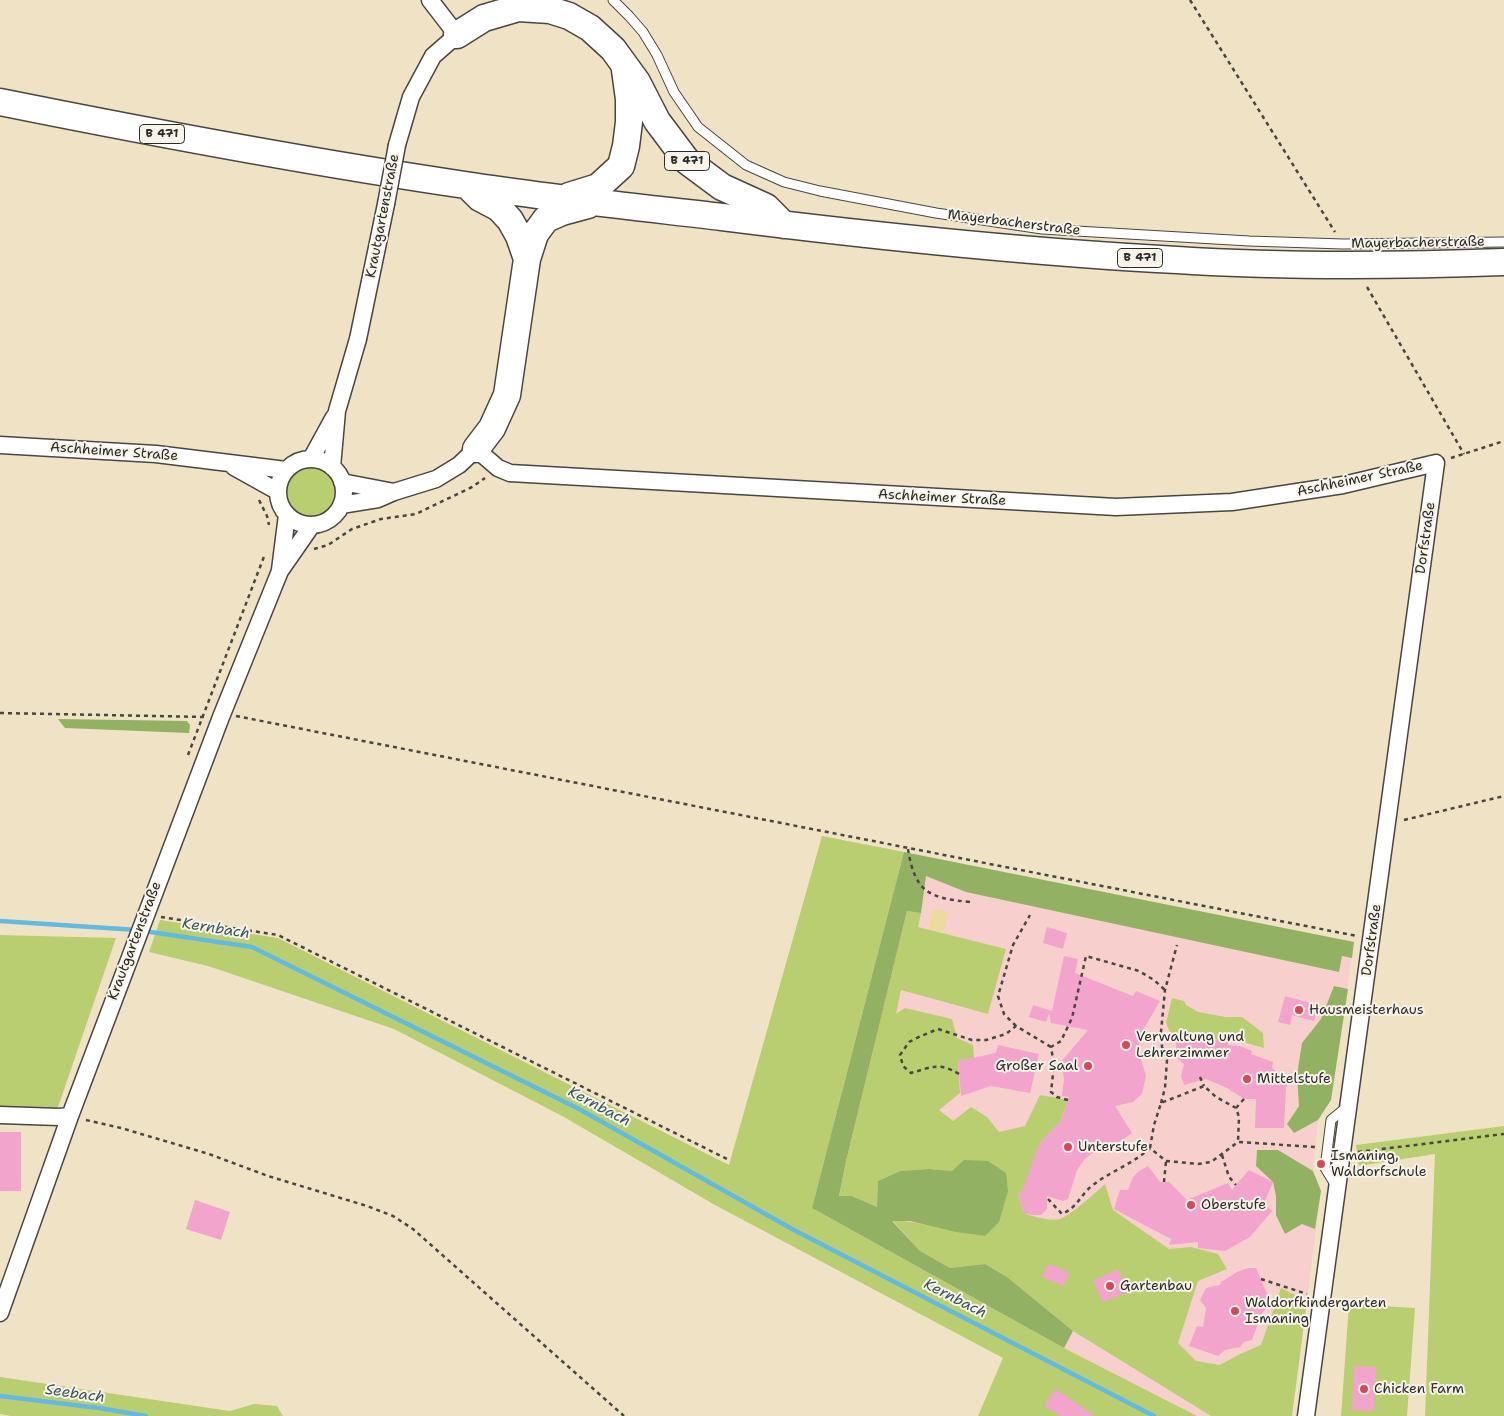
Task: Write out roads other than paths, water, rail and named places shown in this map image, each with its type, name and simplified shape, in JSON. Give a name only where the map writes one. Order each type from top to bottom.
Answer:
[{"type":"main road","points":[[457,35],[484,18],[518,8],[550,10],[570,16],[590,28],[613,49],[624,64]]},
{"type":"main road","name":"B 471","points":[[563,198],[598,187],[621,166],[629,122],[629,99],[624,64]]},
{"type":"main road","name":"B 471","points":[[624,64],[637,82],[657,121],[687,161],[722,187],[766,207],[784,225]]},
{"type":"main road","name":"B 471","points":[[0,102],[150,132],[468,185],[784,225],[1055,252],[1178,261],[1344,265],[1504,262]]},
{"type":"main road","points":[[468,185],[480,198],[499,208],[510,220],[519,236],[527,259],[508,395],[492,428],[476,449]]},
{"type":"main road","name":"B 471","points":[[527,259],[535,234],[546,219],[562,212],[598,202]]},
{"type":"street","points":[[430,0],[457,35]]},
{"type":"street","name":"Krautgartenstraße","points":[[332,467],[337,411],[358,339],[397,145],[412,97],[433,56],[457,35]]},
{"type":"street","name":"Krautgartenstraße","points":[[311,459],[337,411]]},
{"type":"street","name":"Aschheimer Straße","points":[[0,445],[156,454],[286,470]]},
{"type":"street","points":[[341,505],[378,499],[436,478],[459,465],[476,449]]},
{"type":"street","name":"Aschheimer Straße","points":[[476,449],[498,468],[510,473],[1116,507],[1232,502],[1343,485],[1436,463]]},
{"type":"street","points":[[302,460],[322,461],[332,467],[342,482],[344,498],[336,513],[322,524],[312,526],[294,521],[287,515],[278,500],[277,491],[281,476],[293,464],[302,460]]},
{"type":"street","name":"Dorfstraße","points":[[1306,1416],[1337,1188],[1335,1151],[1349,1106],[1436,463]]},
{"type":"street","name":"Aschheimer Straße","points":[[227,464],[277,491]]},
{"type":"street","points":[[342,482],[394,492]]},
{"type":"street","name":"Krautgartenstraße","points":[[280,571],[287,515]]},
{"type":"street","name":"Krautgartenstraße","points":[[0,1314],[70,1116],[220,717],[280,571],[312,526]]},
{"type":"street","points":[[0,1115],[70,1116]]},
{"type":"lane","name":"Mayerbacherstraße","points":[[612,0],[630,16],[643,32],[674,92],[698,127],[746,165],[784,182],[926,212],[1042,229],[1249,241],[1343,244],[1504,242]]},
{"type":"waterway","name":"Kernbach","points":[[0,921],[137,930]]},
{"type":"waterway","name":"Kernbach","points":[[144,931],[252,947],[581,1110],[792,1229],[1154,1416]]},
{"type":"waterway","name":"Seebach","points":[[0,1396],[99,1408],[146,1416]]},
{"type":"place","name":"Hausmeisterhaus","points":[[1299,1010]]},
{"type":"place","name":"Verwaltung und Lehrerzimmer","points":[[1126,1045]]},
{"type":"place","name":"Großer Saal","points":[[1088,1066]]},
{"type":"place","name":"Mittelstufe","points":[[1247,1079]]},
{"type":"place","name":"Unterstufe","points":[[1068,1147]]},
{"type":"place","name":"Ismaning, Waldorfschule","points":[[1321,1164]]},
{"type":"place","name":"Oberstufe","points":[[1191,1205]]},
{"type":"place","name":"Gartenbau","points":[[1110,1286]]},
{"type":"place","name":"Waldorfkindergarten Ismaning","points":[[1235,1311]]},
{"type":"place","name":"Chicken Farm","points":[[1364,1389]]}]
